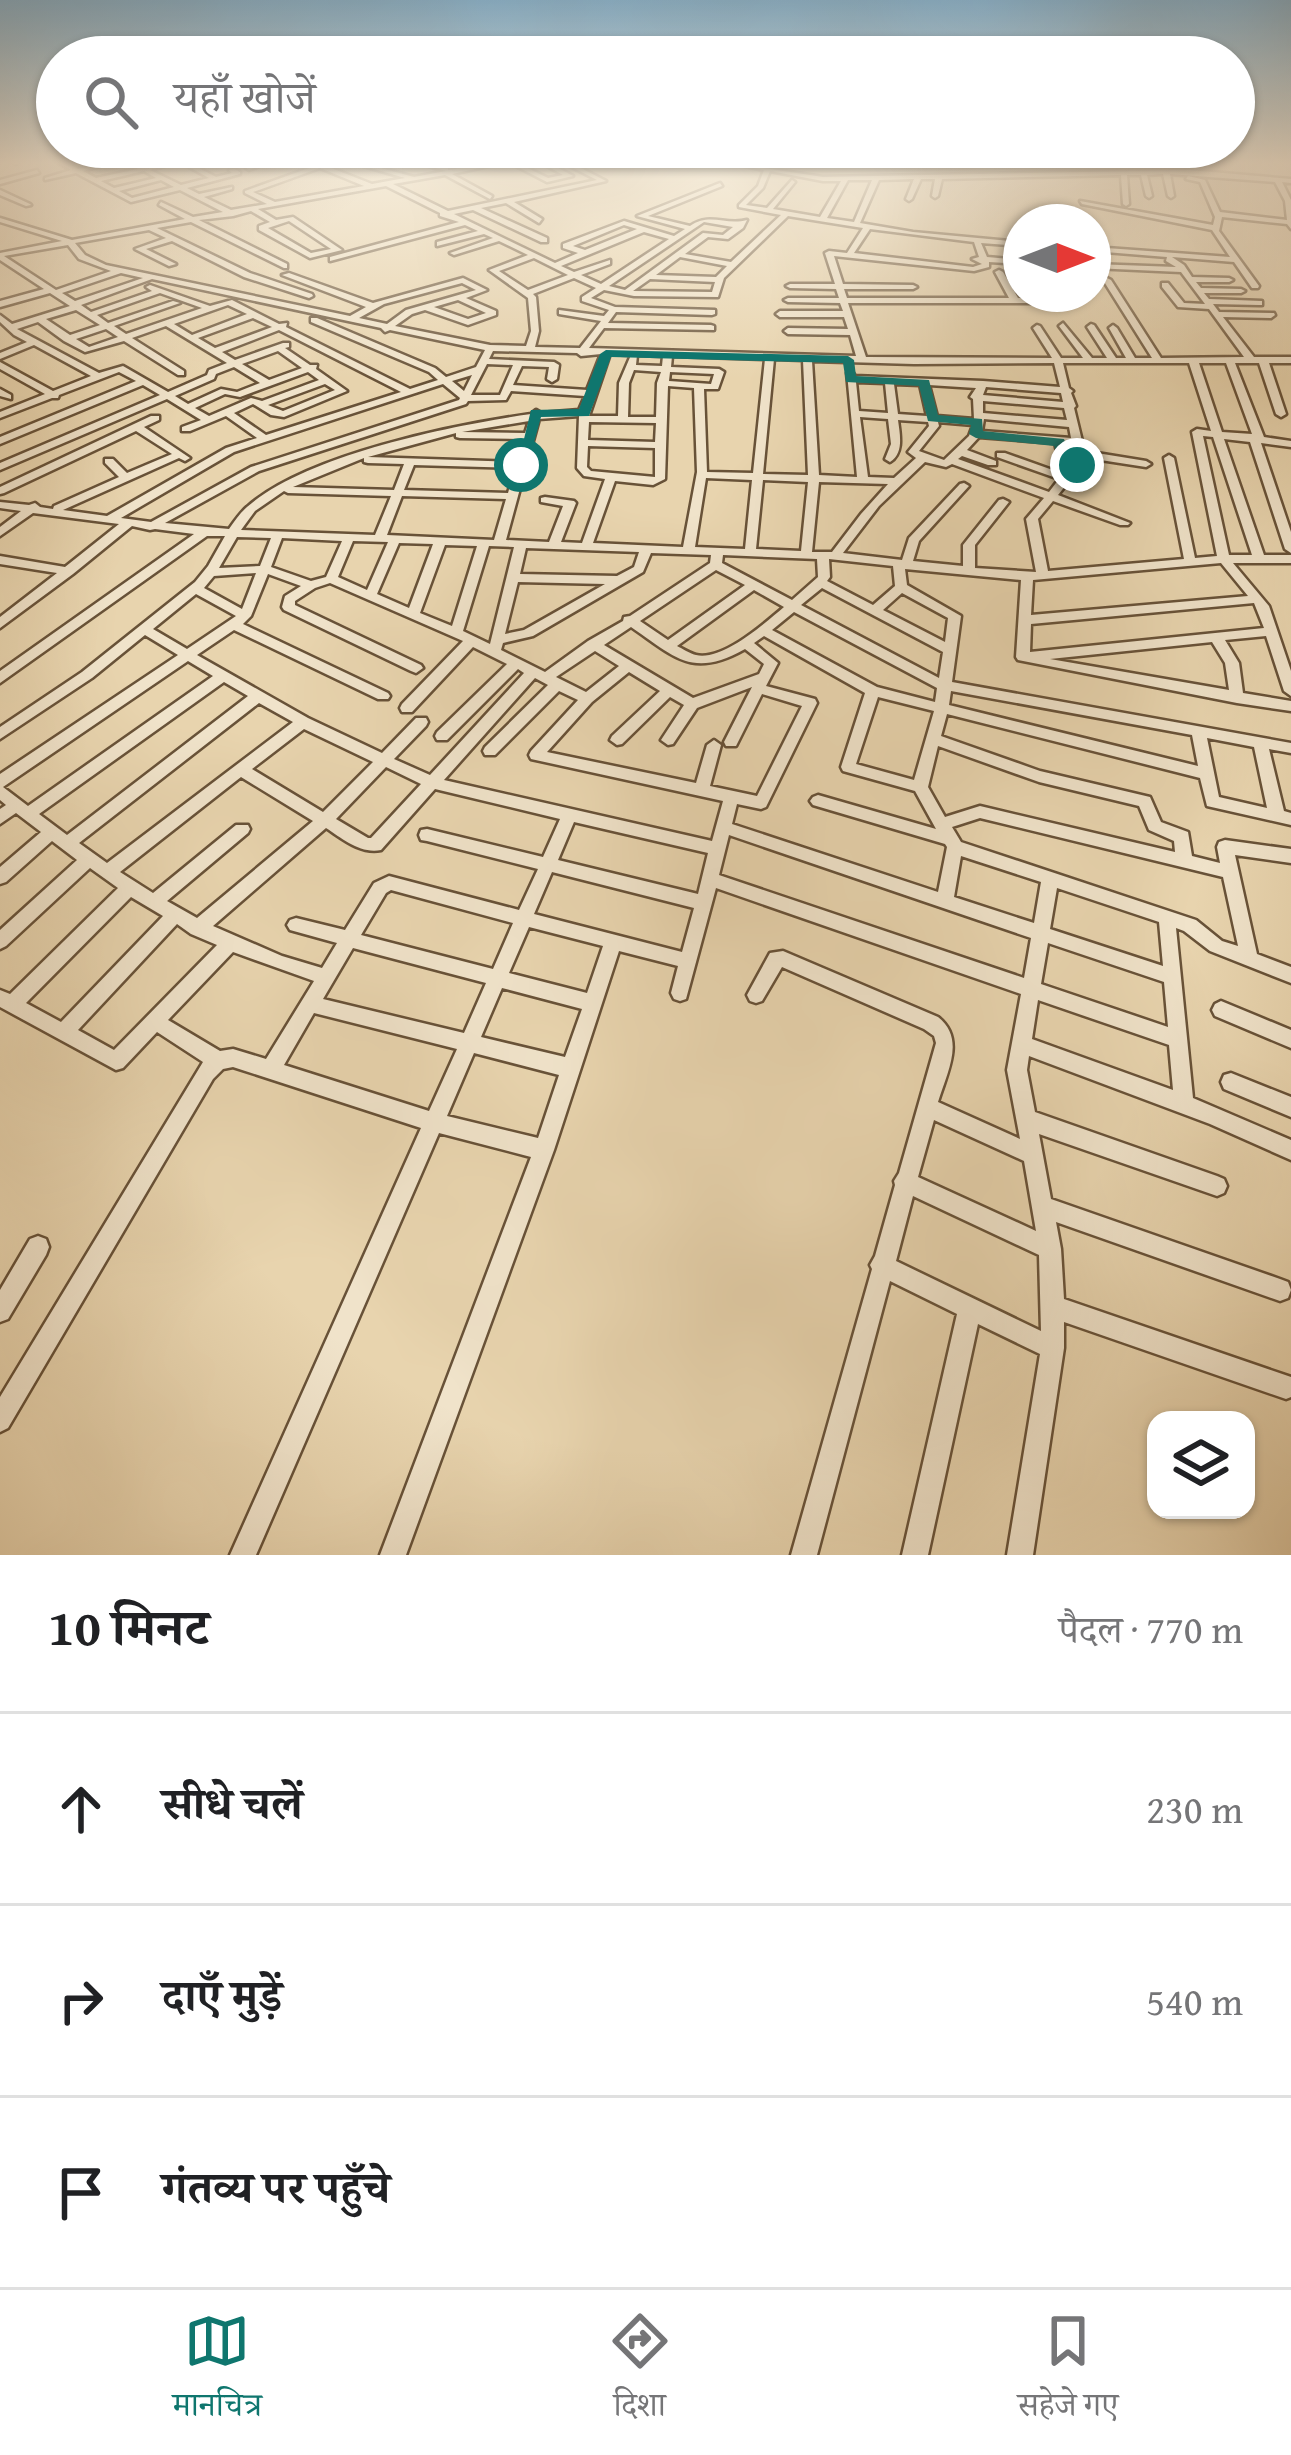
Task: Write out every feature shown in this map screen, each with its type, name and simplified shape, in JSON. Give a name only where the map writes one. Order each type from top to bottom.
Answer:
[{"type":"street","points":[[46,235],[69,242],[91,262],[209,308]]},
{"type":"street","points":[[0,256],[106,235]]},
{"type":"street","points":[[163,235],[268,283],[309,296]]},
{"type":"street","points":[[218,235],[285,270],[372,306]]},
{"type":"street","points":[[275,235],[310,256],[340,249],[316,235]]},
{"type":"street","points":[[332,259],[422,235]]},
{"type":"street","points":[[440,244],[473,235]]},
{"type":"street","points":[[488,235],[600,287],[626,293],[712,296],[717,294],[719,280],[765,235]]},
{"type":"street","points":[[532,235],[544,240]]},
{"type":"street","points":[[519,249],[557,235]]},
{"type":"street","points":[[585,254],[566,246],[594,235]]},
{"type":"street","points":[[553,266],[631,235]]},
{"type":"street","points":[[660,235],[674,238]]},
{"type":"street","points":[[680,235],[585,300],[614,309],[712,312]]},
{"type":"street","points":[[626,293],[706,235],[728,235]]},
{"type":"street","points":[[849,255],[863,235]]},
{"type":"street","points":[[910,235],[981,251],[1003,261]]},
{"type":"street","points":[[1219,235],[1255,286]]},
{"type":"street","points":[[171,239],[139,249],[172,264]]},
{"type":"street","points":[[454,253],[499,239]]},
{"type":"street","points":[[945,252],[1003,250]]},
{"type":"street","points":[[862,360],[829,254],[968,269],[983,268],[981,251]]},
{"type":"street","points":[[620,254],[641,259]]},
{"type":"street","points":[[679,255],[733,265]]},
{"type":"street","points":[[0,256],[181,373]]},
{"type":"street","points":[[530,350],[535,325],[528,292],[493,270],[533,256]]},
{"type":"street","points":[[1111,258],[1234,260]]},
{"type":"street","points":[[1166,258],[1186,275],[1257,360],[1286,414]]},
{"type":"street","points":[[648,278],[699,275],[711,261]]},
{"type":"street","points":[[1111,261],[1229,280]]},
{"type":"street","points":[[528,292],[608,262]]},
{"type":"street","points":[[902,262],[918,301]]},
{"type":"street","points":[[667,263],[719,280]]},
{"type":"street","points":[[268,283],[285,270],[320,265]]},
{"type":"street","points":[[934,266],[951,301]]},
{"type":"street","points":[[968,269],[983,301]]},
{"type":"street","points":[[0,304],[121,271]]},
{"type":"street","points":[[999,272],[1003,279]]},
{"type":"street","points":[[349,320],[372,306],[466,280],[483,290],[424,307],[386,329]]},
{"type":"street","points":[[1166,285],[1181,305],[1271,315]]},
{"type":"street","points":[[790,286],[913,287]]},
{"type":"street","points":[[1111,286],[1158,360]]},
{"type":"street","points":[[128,287],[153,287]]},
{"type":"street","points":[[3,322],[39,319],[128,287],[153,287],[490,348],[606,354],[633,361],[1291,360]]},
{"type":"street","points":[[89,315],[153,287]]},
{"type":"street","points":[[1197,290],[1241,291]]},
{"type":"street","points":[[424,307],[468,322],[494,313],[460,298]]},
{"type":"street","points":[[788,300],[1003,301]]},
{"type":"street","points":[[39,319],[88,350],[229,302],[409,392]]},
{"type":"street","points":[[67,339],[176,303]]},
{"type":"street","points":[[1210,307],[1259,303]]},
{"type":"street","points":[[581,353],[614,309]]},
{"type":"street","points":[[562,312],[604,322],[711,328]]},
{"type":"street","points":[[191,338],[255,314]]},
{"type":"street","points":[[214,352],[310,314],[416,362],[466,398],[500,399],[519,363]]},
{"type":"street","points":[[780,314],[849,314]]},
{"type":"street","points":[[3,322],[98,376]]},
{"type":"street","points":[[167,323],[268,384]]},
{"type":"street","points":[[1064,326],[1088,360]]},
{"type":"street","points":[[1091,327],[1113,360]]},
{"type":"street","points":[[1036,328],[1058,360],[1068,391],[1077,441],[1061,447]]},
{"type":"street","points":[[1113,328],[1132,360]]},
{"type":"street","points":[[788,331],[854,332]]},
{"type":"street","points":[[0,467],[233,364],[304,339]]},
{"type":"street","points":[[245,371],[217,385],[235,396],[371,342]]},
{"type":"street","points":[[416,362],[453,342]]},
{"type":"street","points":[[34,343],[0,360],[77,410]]},
{"type":"street","points":[[186,429],[254,400],[280,414],[340,394],[279,348]]},
{"type":"street","points":[[149,527],[255,469],[457,405],[466,398],[490,348]]},
{"type":"street","points":[[606,354],[584,416],[583,471],[613,477],[659,482],[667,362]]},
{"type":"street","points":[[106,358],[209,420]]},
{"type":"street","points":[[750,553],[770,358]]},
{"type":"street","points":[[806,555],[814,479],[807,359]]},
{"type":"street","points":[[1193,359],[1259,559]]},
{"type":"street","points":[[848,360],[863,480]]},
{"type":"street","points":[[1229,360],[1291,549]]},
{"type":"street","points":[[623,420],[624,383],[633,361]]},
{"type":"street","points":[[662,383],[716,387],[718,371],[667,362]]},
{"type":"street","points":[[110,519],[230,450],[482,365],[554,364],[552,379]]},
{"type":"street","points":[[0,415],[120,368]]},
{"type":"street","points":[[262,404],[327,380]]},
{"type":"street","points":[[850,380],[924,383],[1071,406]]},
{"type":"street","points":[[889,381],[896,444],[890,459]]},
{"type":"street","points":[[0,440],[142,382]]},
{"type":"street","points":[[924,383],[932,432],[913,452],[941,465],[955,455],[977,424],[978,391]]},
{"type":"street","points":[[688,550],[701,475],[699,386]]},
{"type":"street","points":[[508,388],[589,392]]},
{"type":"street","points":[[187,408],[224,391]]},
{"type":"street","points":[[978,391],[1068,391]]},
{"type":"street","points":[[1274,393],[1291,395]]},
{"type":"street","points":[[1248,410],[1286,414]]},
{"type":"street","points":[[226,412],[265,439]]},
{"type":"street","points":[[0,734],[146,630],[195,588],[213,572],[251,508],[282,490],[439,434],[536,413],[660,420]]},
{"type":"street","points":[[407,708],[464,637],[536,413]]},
{"type":"street","points":[[855,414],[977,424],[1146,464]]},
{"type":"street","points":[[0,491],[155,418]]},
{"type":"street","points":[[977,424],[1074,424]]},
{"type":"street","points":[[137,427],[201,468]]},
{"type":"street","points":[[1291,444],[1197,432],[1224,559],[1258,599],[1291,691]]},
{"type":"street","points":[[439,434],[530,436]]},
{"type":"street","points":[[582,443],[660,445]]},
{"type":"street","points":[[586,547],[621,444]]},
{"type":"street","points":[[1043,576],[1032,519],[1077,465],[1064,461],[1061,447]]},
{"type":"street","points":[[56,509],[180,454]]},
{"type":"street","points":[[955,455],[1066,478]]},
{"type":"street","points":[[629,620],[701,661],[745,644],[820,582],[829,556],[867,510],[923,458]]},
{"type":"street","points":[[1169,458],[1190,561]]},
{"type":"street","points":[[109,460],[126,478]]},
{"type":"street","points":[[356,460],[521,465]]},
{"type":"street","points":[[996,460],[1050,496],[1124,523]]},
{"type":"street","points":[[370,596],[410,462]]},
{"type":"street","points":[[701,475],[895,481]]},
{"type":"street","points":[[875,610],[901,587],[902,564],[913,539],[964,486]]},
{"type":"street","points":[[282,490],[512,496]]},
{"type":"street","points":[[545,500],[570,503],[554,545]]},
{"type":"street","points":[[969,572],[969,545],[1003,502]]},
{"type":"street","points":[[0,505],[35,506],[204,532],[688,550],[717,558],[753,585],[946,686],[1291,748]]},
{"type":"street","points":[[0,532],[35,506]]},
{"type":"street","points":[[0,624],[128,523]]},
{"type":"street","points":[[0,678],[204,532]]},
{"type":"street","points":[[0,782],[239,620],[278,535]]},
{"type":"street","points":[[331,579],[349,537]]},
{"type":"street","points":[[412,615],[440,541]]},
{"type":"street","points":[[496,646],[521,544]]},
{"type":"street","points":[[496,646],[529,633],[643,567],[646,549]]},
{"type":"street","points":[[241,770],[365,844],[375,845],[432,783],[545,678],[717,558],[750,553],[829,556],[1027,577],[1190,561],[1291,559]]},
{"type":"street","points":[[0,573],[7,561],[69,571]]},
{"type":"street","points":[[213,572],[265,569],[310,585]]},
{"type":"street","points":[[1023,657],[1027,577]]},
{"type":"street","points":[[513,578],[620,580]]},
{"type":"street","points":[[416,668],[288,607],[289,599],[310,585],[331,579],[464,637],[496,646],[516,663],[587,699]]},
{"type":"street","points":[[820,582],[950,651]]},
{"type":"street","points":[[670,645],[753,585]]},
{"type":"street","points":[[901,587],[954,613],[946,686],[920,788]]},
{"type":"street","points":[[195,588],[239,620],[383,696]]},
{"type":"street","points":[[1024,620],[1258,599]]},
{"type":"street","points":[[763,629],[873,691],[1205,774]]},
{"type":"street","points":[[146,630],[303,722],[432,783],[718,849]]},
{"type":"street","points":[[1023,657],[1272,631]]},
{"type":"street","points":[[1216,637],[1232,664],[1238,698]]},
{"type":"street","points":[[593,644],[692,704]]},
{"type":"street","points":[[701,791],[770,660],[745,644]]},
{"type":"street","points":[[1023,657],[1291,706]]},
{"type":"street","points":[[442,736],[516,663]]},
{"type":"street","points":[[628,665],[587,699],[536,754],[765,802],[810,704],[761,682],[692,704],[668,740]]},
{"type":"street","points":[[0,818],[22,810],[223,676]]},
{"type":"street","points":[[490,752],[545,678]]},
{"type":"street","points":[[617,740],[669,690]]},
{"type":"street","points":[[873,691],[848,767],[920,788],[954,844],[944,900]]},
{"type":"street","points":[[68,843],[258,697]]},
{"type":"street","points":[[108,872],[303,722]]},
{"type":"street","points":[[197,929],[325,820],[421,722]]},
{"type":"street","points":[[1198,730],[1212,802],[1284,818],[1261,742]]},
{"type":"street","points":[[933,740],[1039,776],[1145,801],[1155,826],[1182,837],[1184,861]]},
{"type":"street","points":[[0,792],[89,859],[197,929],[266,961],[326,977]]},
{"type":"street","points":[[680,993],[731,798]]},
{"type":"street","points":[[818,801],[1198,929],[1216,946],[1291,974]]},
{"type":"street","points":[[942,824],[980,812],[1229,872]]},
{"type":"street","points":[[243,1555],[569,816]]},
{"type":"street","points":[[723,827],[1172,976]]},
{"type":"street","points":[[154,902],[242,829]]},
{"type":"street","points":[[0,877],[52,832]]},
{"type":"street","points":[[427,835],[704,903]]},
{"type":"street","points":[[1249,958],[1227,845],[1291,856]]},
{"type":"street","points":[[0,940],[89,859]]},
{"type":"street","points":[[710,879],[1177,1040]]},
{"type":"street","points":[[1021,1555],[1052,1348],[1052,1307],[1049,1249],[1017,1070],[1050,879]]},
{"type":"street","points":[[270,1070],[380,888],[388,883],[688,961]]},
{"type":"street","points":[[130,887],[6,1002],[111,1060],[120,1060],[229,945]]},
{"type":"street","points":[[63,1033],[175,915]]},
{"type":"street","points":[[1167,918],[1184,1104]]},
{"type":"street","points":[[296,925],[592,1003]]},
{"type":"street","points":[[393,1555],[544,1150],[614,941]]},
{"type":"street","points":[[756,995],[780,958],[931,1023],[941,1031],[945,1043],[804,1555]]},
{"type":"street","points":[[311,1004],[570,1068]]},
{"type":"street","points":[[1221,1010],[1291,1039]]},
{"type":"street","points":[[164,1027],[218,1061]]},
{"type":"street","points":[[1021,1044],[1184,1104],[1291,1150]]},
{"type":"street","points":[[0,1420],[206,1072],[218,1061],[233,1058],[433,1122],[544,1150]]},
{"type":"street","points":[[1231,1082],[1291,1107]]},
{"type":"street","points":[[926,1107],[1033,1156]]},
{"type":"street","points":[[1025,1119],[1217,1186]]},
{"type":"street","points":[[904,1181],[1049,1249]]},
{"type":"street","points":[[1042,1207],[1280,1290]]},
{"type":"street","points":[[0,1311],[38,1246]]},
{"type":"street","points":[[881,1265],[1052,1348]]},
{"type":"street","points":[[1052,1307],[1286,1387]]},
{"type":"street","points":[[915,1555],[970,1308]]},
{"type":"route","points":[[521,465],[536,413],[584,413],[606,354],[848,360],[850,380],[924,383],[933,418],[978,422],[976,434],[1060,442],[1064,461],[1077,465]]}]
